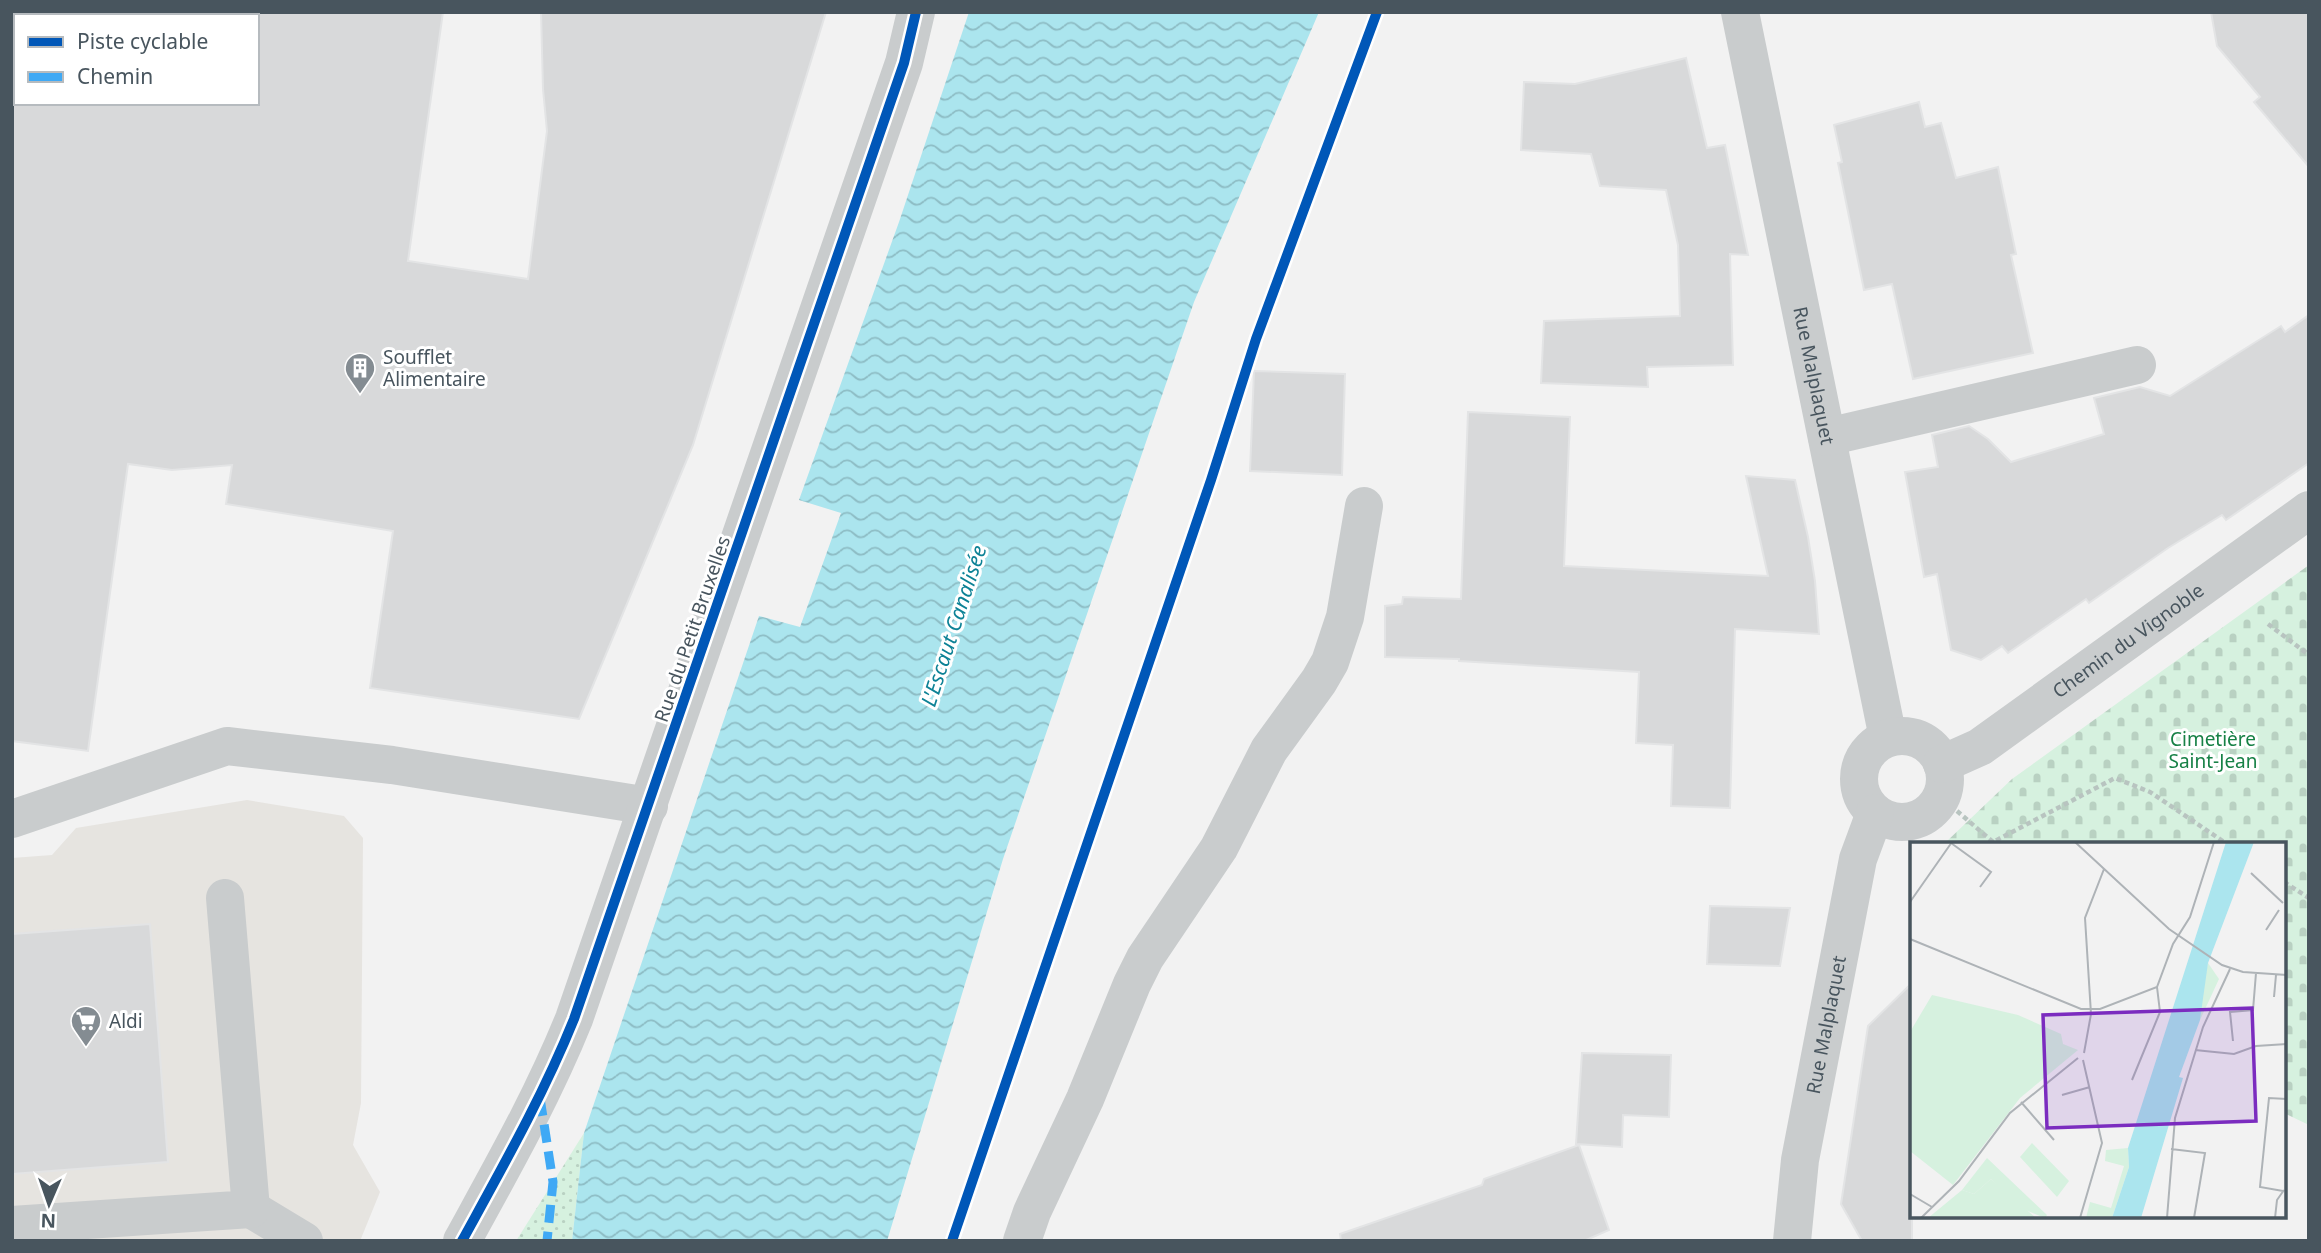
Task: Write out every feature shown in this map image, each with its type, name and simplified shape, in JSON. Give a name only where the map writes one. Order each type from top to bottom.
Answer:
[{"type":"street","name":"Rue du Petit Bruxelles","points":[[462,1241],[521,1134],[558,1059],[574,1019],[900,76],[916,12]]},
{"type":"street","name":"Rue Malplaquet","points":[[1741,12],[1888,738]]},
{"type":"street","points":[[1827,437],[2137,365]]},
{"type":"street","points":[[1022,1241],[1032,1212],[1085,1099],[1145,958],[1219,848],[1269,750],[1330,662],[1345,617],[1364,506]]},
{"type":"street","name":"Chemin du Vignoble","points":[[1942,780],[1988,742],[2309,510]]},
{"type":"street","points":[[1908,736],[1931,747],[1942,780],[1930,812],[1919,819],[1893,822],[1875,813],[1866,803],[1860,792],[1859,772],[1871,749],[1888,738],[1908,736]]},
{"type":"street","points":[[12,819],[227,746],[393,765],[649,806]]},
{"type":"street","name":"Rue Malplaquet","points":[[1792,1241],[1800,1160],[1858,859],[1875,813]]},
{"type":"street","points":[[225,898],[251,1209]]},
{"type":"street","points":[[12,1225],[144,1214],[251,1209],[304,1241]]},
{"type":"path","points":[[2268,624],[2309,655]]},
{"type":"path","points":[[1942,780],[1967,821],[1993,842],[2115,778],[2150,792],[2224,842]]},
{"type":"path","points":[[2286,883],[2309,898]]},
{"type":"shaded area","points":[[247,800],[344,816],[363,838],[361,1103],[353,1145],[380,1192],[360,1241],[12,1241],[12,858],[52,855],[76,828]]},
{"type":"green space","name":"Cimetière Saint-Jean","points":[[2309,565],[2309,1125],[2286,1114],[2286,842],[1946,842],[2012,779]]},
{"type":"green space","points":[[584,1133],[572,1241],[516,1241]]},
{"type":"water","name":"L'Escaut Canalisée","points":[[969,12],[1319,12],[1194,302],[1003,859],[887,1241],[572,1241],[584,1133],[759,616],[800,627],[841,513],[799,500],[899,222]]},
{"type":"building","name":"Soufflet Alimentaire","points":[[443,12],[408,261],[528,279],[547,131],[541,12],[826,12],[693,445],[579,719],[370,688],[393,531],[226,504],[232,465],[172,470],[128,464],[88,751],[12,741],[12,103],[259,105],[257,14]]},
{"type":"building","points":[[2211,12],[2309,12],[2309,167],[2254,102],[2260,97],[2217,46]]},
{"type":"building","points":[[1686,58],[1707,148],[1725,145],[1748,255],[1730,254],[1733,365],[1647,367],[1648,387],[1541,383],[1544,321],[1680,316],[1678,245],[1666,190],[1600,186],[1591,154],[1521,150],[1524,82],[1575,84]]},
{"type":"building","points":[[1919,102],[1925,127],[1941,123],[1956,178],[1998,167],[2016,254],[2011,255],[2033,353],[1913,379],[1892,284],[1864,290],[1838,163],[1842,162],[1834,125]]},
{"type":"building","points":[[2309,315],[2309,463],[2226,520],[2222,515],[2168,548],[2089,603],[2086,599],[2008,653],[2002,646],[1981,660],[1951,650],[1937,574],[1924,577],[1905,472],[1938,467],[1932,435],[1969,426],[1988,439],[2011,462],[2104,434],[2094,398],[2140,387],[2170,396],[2281,326],[2285,332]]},
{"type":"building","points":[[1254,371],[1345,374],[1342,475],[1250,471]]},
{"type":"building","points":[[1468,412],[1570,417],[1564,566],[1768,576],[1746,476],[1795,480],[1815,581],[1819,634],[1735,629],[1730,808],[1671,806],[1673,745],[1636,743],[1639,672],[1459,659],[1385,657],[1385,606],[1402,604],[1403,597],[1461,599]]},
{"type":"building","points":[[1710,906],[1790,908],[1780,966],[1707,964]]},
{"type":"building","name":"Aldi","points":[[150,924],[168,1162],[12,1174],[12,934]]},
{"type":"building","points":[[1910,985],[1912,1241],[1862,1241],[1841,1204],[1868,1026]]},
{"type":"building","points":[[1582,1053],[1671,1055],[1669,1117],[1623,1115],[1622,1147],[1576,1144]]},
{"type":"building","points":[[1579,1145],[1609,1230],[1584,1241],[1341,1241],[1340,1234],[1482,1185],[1484,1179]]},
{"type":"marked path","points":[[540,1098],[553,1182],[547,1241]]},
{"type":"cycle path","points":[[462,1241],[535,1104],[574,1019],[904,63],[916,12]]},
{"type":"cycle path","points":[[952,1241],[1211,480],[1256,339],[1377,12]]},
{"type":"place","name":"Soufflet Alimentaire","points":[[360,395]]},
{"type":"place","name":"Aldi","points":[[86,1048]]}]
